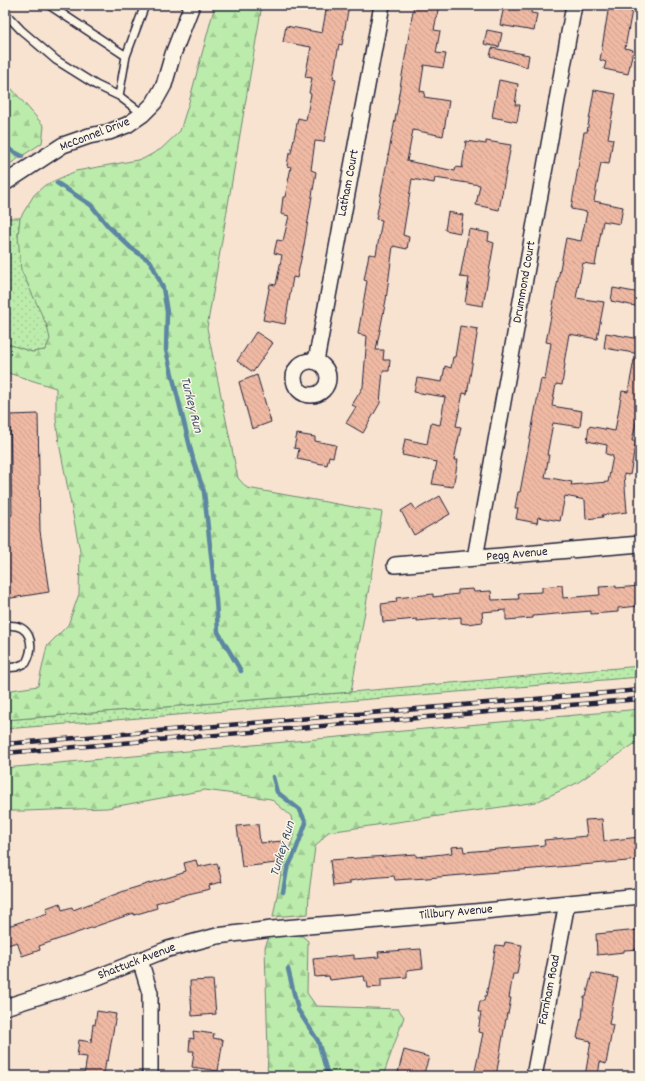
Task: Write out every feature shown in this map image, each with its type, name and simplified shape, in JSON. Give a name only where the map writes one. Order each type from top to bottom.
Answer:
[{"type":"street","name":"McConnel Drive","points":[[5,184],[63,145],[89,136],[109,132],[127,126],[143,114],[154,103],[164,86],[173,54],[192,5]]},
{"type":"street","name":"Latham Court","points":[[316,361],[382,5]]},
{"type":"street","name":"Drummond Court","points":[[475,558],[574,5]]},
{"type":"street","name":"Pegg Avenue","points":[[395,565],[640,544]]},
{"type":"street","name":"Tillbury Avenue","points":[[272,929],[640,896]]},
{"type":"street","name":"Farnham Road","points":[[534,1076],[567,903]]},
{"type":"street","name":"Shattuck Avenue","points":[[5,1007],[88,981],[168,949],[217,936],[272,929]]},
{"type":"street","points":[[140,960],[150,993],[150,1076]]},
{"type":"lane","points":[[49,5],[126,56]]},
{"type":"lane","points":[[119,96],[126,56],[145,5]]},
{"type":"lane","points":[[5,13],[21,30],[56,60],[96,85],[119,96],[143,114]]},
{"type":"lane","points":[[5,626],[20,626],[28,632],[31,644],[30,656],[26,663],[16,667],[5,668]]},
{"type":"green space","points":[[215,5],[262,5],[207,328],[238,478],[247,488],[382,512],[351,692],[5,720],[5,691],[38,686],[47,646],[68,625],[79,594],[80,551],[59,443],[56,419],[56,388],[5,372],[5,343],[32,352],[45,350],[50,339],[47,326],[21,270],[18,236],[20,218],[34,195],[45,185],[76,171],[143,159],[161,149],[180,131]]},
{"type":"green space","points":[[5,81],[44,126],[42,143],[5,167]]},
{"type":"green space","points":[[20,218],[18,236],[51,339],[45,350],[32,352],[5,343],[5,219]]},
{"type":"green space","points":[[640,666],[640,677],[5,729],[5,720],[351,692]]},
{"type":"green space","points":[[640,709],[640,740],[577,783],[536,802],[328,832],[315,847],[308,914],[273,917],[281,874],[294,834],[291,816],[271,799],[205,790],[107,808],[5,811],[5,768]]},
{"type":"green space","points":[[300,934],[308,941],[307,993],[316,1006],[398,1009],[404,1017],[383,1076],[267,1076],[268,1053],[265,947],[270,935]]},
{"type":"building","points":[[327,5],[349,5],[342,45],[339,44],[333,78],[336,79],[324,142],[315,141],[311,170],[316,172],[304,245],[297,278],[293,277],[285,324],[263,320],[270,284],[276,285],[282,255],[274,253],[277,240],[283,241],[289,216],[281,214],[283,197],[285,197],[291,167],[287,166],[289,153],[291,153],[298,118],[306,120],[311,94],[309,93],[312,78],[305,77],[311,47],[283,42],[286,26],[322,33]]},
{"type":"building","points":[[414,5],[439,5],[434,30],[440,31],[436,53],[446,54],[443,68],[424,65],[420,91],[425,92],[424,97],[449,101],[443,136],[413,130],[407,161],[455,171],[456,167],[462,168],[466,141],[486,144],[486,141],[511,145],[499,210],[476,205],[480,185],[435,178],[434,183],[412,179],[403,235],[409,237],[407,249],[393,246],[386,300],[376,350],[384,350],[383,360],[390,360],[389,371],[383,371],[380,403],[363,433],[346,423],[356,407],[352,405],[363,387],[367,336],[358,334],[367,281],[364,280],[369,254],[376,255],[382,220],[376,219],[399,99]]},
{"type":"building","points":[[512,5],[532,5],[531,13],[537,14],[534,31],[500,25],[504,6],[511,7]]},
{"type":"building","points":[[609,5],[633,5],[625,48],[633,50],[628,74],[604,69],[606,62],[600,60]]},
{"type":"building","points":[[487,30],[502,33],[499,47],[484,44]]},
{"type":"building","points":[[492,48],[529,55],[527,67],[490,56]]},
{"type":"building","points":[[499,80],[518,84],[515,105],[520,105],[517,122],[492,117]]},
{"type":"building","points":[[594,90],[616,94],[608,138],[613,139],[609,164],[601,163],[594,201],[623,207],[620,224],[603,221],[595,265],[583,263],[576,298],[604,302],[597,339],[569,334],[562,385],[556,384],[552,406],[582,411],[580,427],[553,423],[547,455],[549,455],[545,477],[572,482],[571,485],[608,482],[613,456],[606,454],[607,445],[587,441],[589,426],[615,431],[622,391],[628,392],[634,360],[640,360],[640,404],[632,441],[636,441],[630,475],[624,474],[627,512],[602,515],[603,517],[586,519],[585,500],[565,496],[560,521],[538,517],[537,523],[516,519],[518,508],[515,508],[518,492],[520,492],[541,379],[545,380],[551,343],[546,342],[566,238],[581,241],[587,212],[571,209],[584,132],[587,132]]},
{"type":"building","points":[[448,212],[463,215],[460,233],[445,230]]},
{"type":"building","points":[[469,229],[489,233],[488,241],[494,243],[483,306],[465,303],[469,278],[460,277]]},
{"type":"building","points":[[613,288],[640,293],[640,307],[611,301]]},
{"type":"building","points":[[460,326],[478,329],[467,394],[463,393],[456,426],[461,427],[454,460],[458,460],[453,487],[432,484],[437,462],[402,455],[405,439],[427,444],[431,423],[440,425],[445,397],[414,392],[417,378],[442,382],[445,366],[451,368],[453,357],[455,357]]},
{"type":"building","points":[[256,332],[273,343],[253,372],[237,361]]},
{"type":"building","points":[[606,333],[640,339],[640,354],[604,348]]},
{"type":"building","points":[[257,375],[271,422],[252,429],[239,382]]},
{"type":"building","points":[[38,414],[40,531],[49,592],[5,599],[5,516],[12,515],[10,415]]},
{"type":"building","points":[[297,434],[315,437],[315,441],[336,445],[333,457],[329,456],[327,465],[297,459],[299,449],[294,448]]},
{"type":"building","points":[[440,496],[450,514],[414,535],[401,511],[412,504],[416,510]]},
{"type":"building","points":[[562,585],[563,598],[600,595],[599,587],[616,586],[616,588],[640,586],[640,606],[618,608],[618,612],[591,614],[591,611],[506,620],[506,610],[482,612],[483,622],[467,624],[461,623],[461,617],[383,622],[381,604],[397,602],[396,598],[433,594],[433,597],[458,594],[458,590],[473,589],[474,592],[491,591],[492,600],[519,599],[518,593],[542,592],[542,587]]},
{"type":"building","points":[[602,819],[604,841],[640,837],[640,860],[427,878],[395,880],[394,876],[368,878],[350,881],[350,884],[333,886],[330,860],[416,854],[416,857],[452,853],[451,847],[463,846],[464,852],[545,845],[544,840],[587,836],[585,820]]},
{"type":"building","points":[[258,824],[260,843],[283,841],[285,862],[242,867],[237,826]]},
{"type":"building","points":[[196,860],[198,867],[217,863],[222,882],[209,885],[210,889],[156,903],[157,908],[134,915],[134,913],[39,946],[40,950],[22,956],[17,942],[5,946],[5,927],[48,913],[46,908],[60,903],[62,910],[72,907],[73,910],[127,890],[183,873],[186,871],[184,863]]},
{"type":"building","points":[[640,930],[640,949],[624,950],[624,952],[597,955],[596,934]]},
{"type":"building","points":[[505,942],[522,945],[517,974],[513,974],[509,998],[511,998],[496,1076],[474,1076],[483,1033],[478,1032],[481,1012],[478,1012],[480,1001],[484,1001],[486,996],[496,945],[504,946]]},
{"type":"building","points":[[421,949],[423,968],[407,970],[407,977],[381,979],[381,987],[368,988],[367,981],[365,981],[364,976],[330,980],[329,976],[315,977],[313,959],[354,955],[354,959],[379,957],[378,952]]},
{"type":"building","points":[[592,973],[618,978],[609,1024],[613,1025],[606,1064],[600,1062],[598,1076],[585,1076],[591,1041],[577,1038],[581,1018],[582,1019],[584,997],[586,997]]},
{"type":"building","points":[[213,980],[216,1014],[192,1016],[190,981]]},
{"type":"building","points":[[97,1011],[116,1014],[108,1061],[106,1060],[104,1076],[84,1076],[87,1057],[77,1056],[79,1040],[91,1042],[93,1024],[95,1025]]},
{"type":"building","points":[[193,1031],[214,1034],[213,1038],[223,1040],[218,1071],[192,1067],[194,1051],[189,1051],[190,1038],[194,1039]]},
{"type":"building","points":[[404,1050],[429,1057],[423,1076],[397,1076]]},
{"type":"waterway","name":"Turkey Run","points":[[5,147],[22,156]]},
{"type":"waterway","name":"Turkey Run","points":[[57,183],[91,205],[108,226],[131,248],[151,262],[163,288],[167,312],[166,350],[193,459],[204,492],[218,632],[241,671]]},
{"type":"waterway","name":"Turkey Run","points":[[273,777],[277,792],[300,810],[306,823],[287,869],[283,892]]},
{"type":"waterway","name":"Turkey Run","points":[[288,969],[298,1010],[318,1041],[328,1076]]},
{"type":"railway","points":[[5,744],[640,690]]},
{"type":"railway","points":[[5,753],[640,699]]}]
